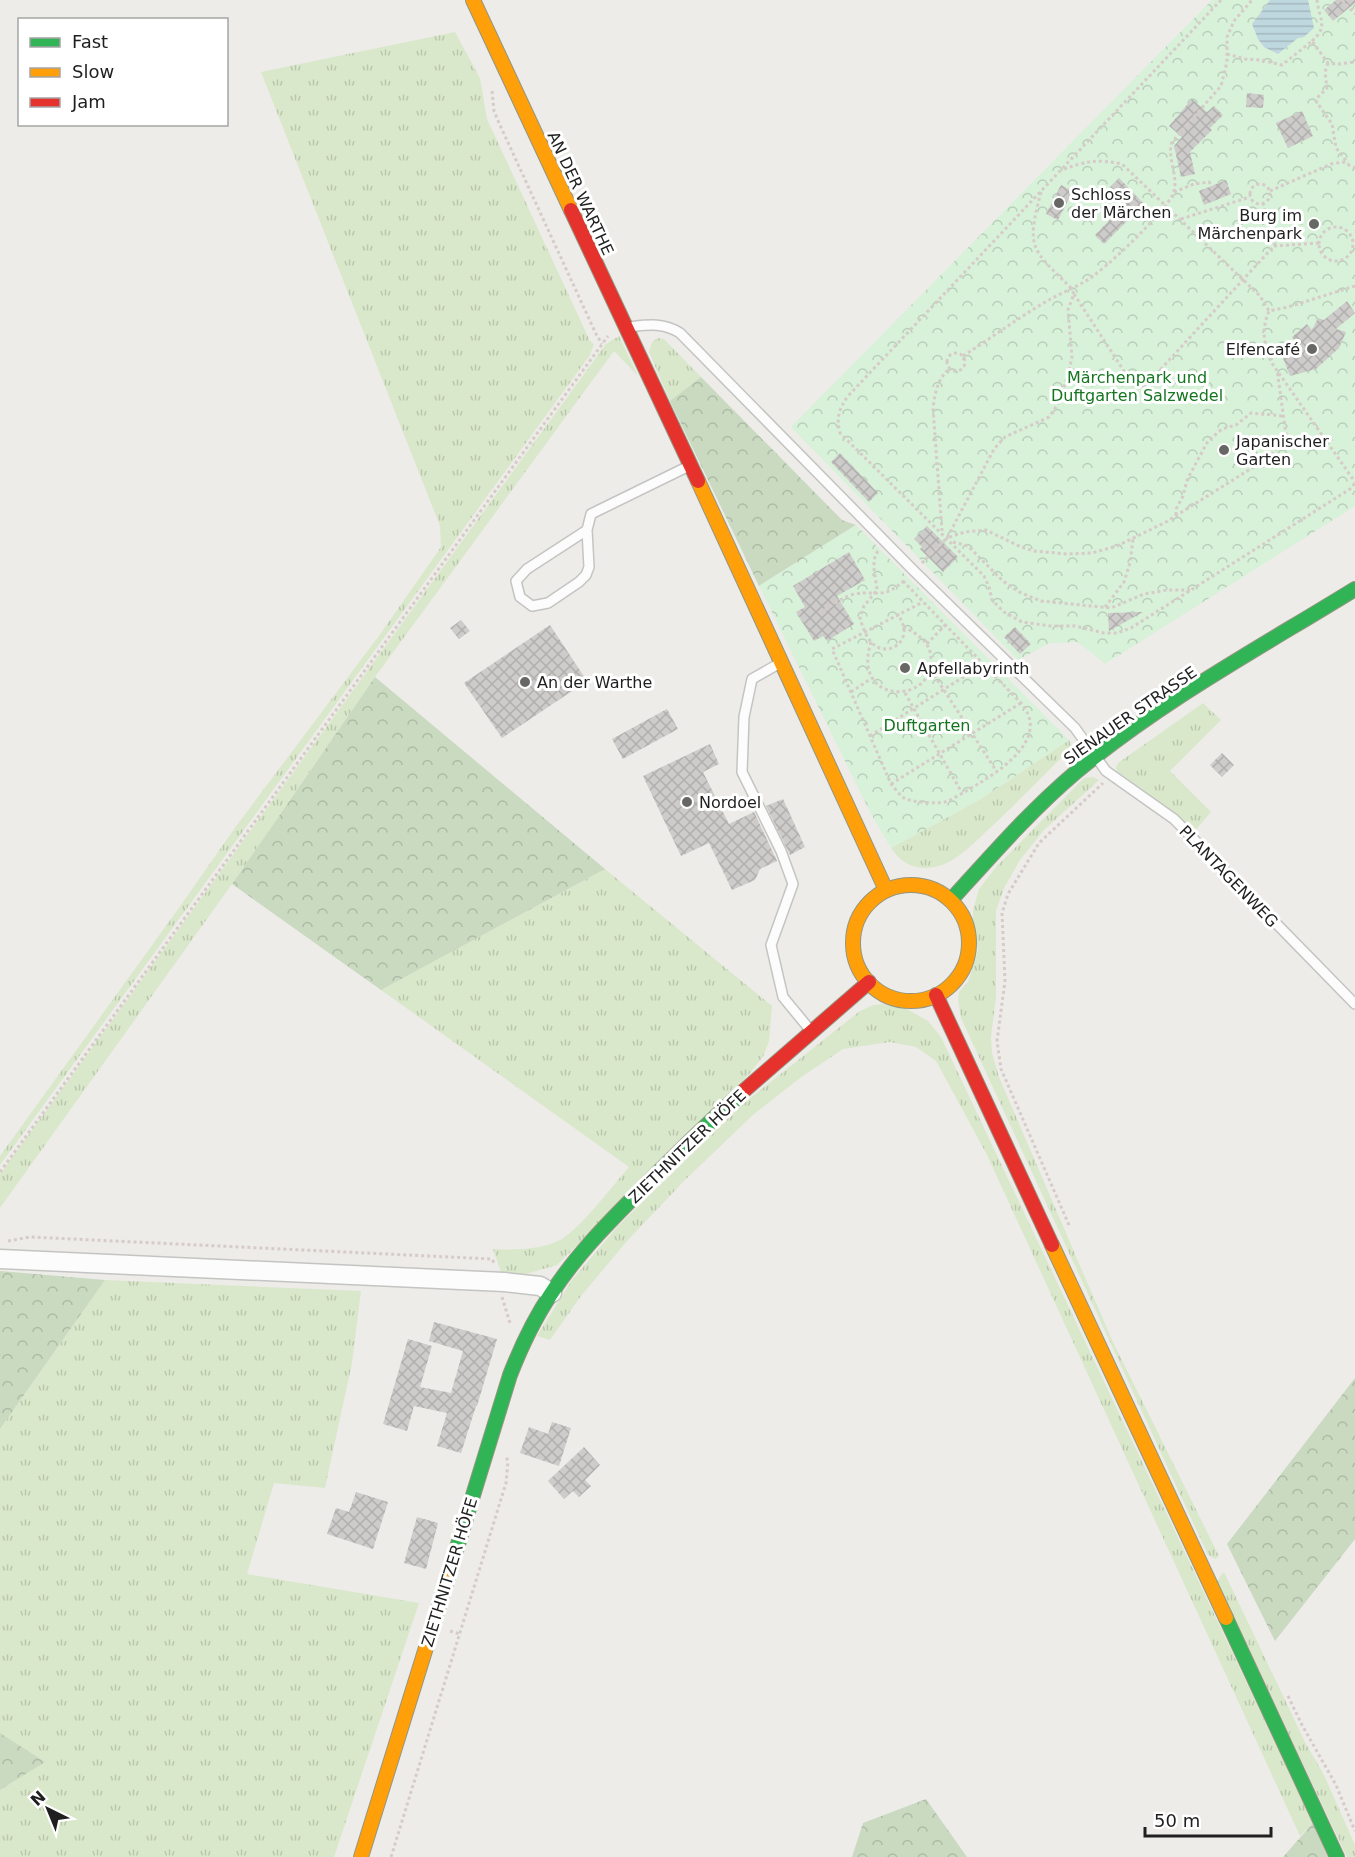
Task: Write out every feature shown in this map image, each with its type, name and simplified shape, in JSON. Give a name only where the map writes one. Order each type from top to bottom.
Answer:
[{"type":"main road","name":"AN DER WARTHE","points":[[473,0],[691,465],[886,890]]},
{"type":"main road","name":"SIENAUER STRASSE","points":[[951,900],[1014,829],[1095,757],[1171,704],[1355,589]]},
{"type":"main road","points":[[903,885],[920,885],[936,890],[951,900],[961,912],[968,927],[970,943],[961,974],[950,986],[936,995],[919,1000],[901,1000],[884,994],[868,982],[859,968],[854,950],[854,932],[860,915],[871,900],[886,890],[903,885]]},
{"type":"main road","name":"ZIETHNITZER HÖFE","points":[[361,1857],[489,1443],[520,1350],[534,1322],[552,1293],[601,1233],[666,1164],[734,1098],[868,982]]},
{"type":"main road","points":[[936,995],[1337,1857]]},
{"type":"street","points":[[0,1259],[499,1282],[540,1286],[552,1293]]},
{"type":"lane","name":"PLANTAGENWEG","points":[[626,328],[658,325],[672,327],[680,333],[914,571],[1070,723],[1111,775],[1174,819],[1355,1004]]},
{"type":"lane","points":[[587,530],[527,569],[516,581],[520,597],[532,606],[548,603],[579,582],[586,575],[589,567],[587,530],[591,514],[691,465]]},
{"type":"lane","points":[[780,663],[752,679],[744,717],[742,772],[781,851],[793,884],[771,945],[783,997],[811,1032]]},
{"type":"path","points":[[1221,0],[848,396],[840,408],[838,424],[840,433],[984,576],[992,600],[1004,612],[1022,622],[1051,627],[1075,626],[1104,633],[1117,633],[1131,628],[1350,489],[1355,483],[1271,362],[1264,340],[1265,320],[1269,310]]},
{"type":"path","points":[[963,356],[1047,301],[1085,281],[1109,263],[1166,204],[1174,192],[1170,147],[1172,142],[1221,86],[1227,62],[1227,37],[1234,21],[1252,0]]},
{"type":"path","points":[[1227,54],[1282,65],[1319,35],[1322,28],[1317,0]]},
{"type":"path","points":[[1342,0],[1355,14]]},
{"type":"path","points":[[1312,41],[1328,63]]},
{"type":"path","points":[[1328,63],[1355,62]]},
{"type":"path","points":[[1328,63],[1325,72],[1327,88],[1316,101],[1332,124],[1336,148],[1348,164],[1355,168]]},
{"type":"path","points":[[493,96],[494,111],[499,123],[602,344]]},
{"type":"path","points":[[1062,170],[1082,163],[1102,160],[1122,164],[1244,280],[1260,296],[1269,310]]},
{"type":"path","points":[[1270,191],[1331,164],[1348,164]]},
{"type":"path","points":[[1174,192],[1202,182],[1209,182],[1212,186]]},
{"type":"path","points":[[1260,184],[1266,186],[1270,191],[1270,198],[1263,204],[1254,203],[1250,197],[1251,190],[1260,184]]},
{"type":"path","points":[[1042,191],[1033,223],[1033,243],[1040,256],[1071,288],[1133,385],[1139,388],[1147,384],[1274,246],[1263,204]]},
{"type":"path","points":[[1181,219],[1250,197]]},
{"type":"path","points":[[1339,226],[1349,232],[1354,243],[1346,258],[1335,261],[1325,257],[1318,243],[1327,228],[1339,226]]},
{"type":"path","points":[[1274,246],[1318,243]]},
{"type":"path","points":[[1269,310],[1355,286]]},
{"type":"path","points":[[825,610],[852,595],[890,591],[903,581],[947,538],[994,449],[1005,437],[1049,417],[1058,404],[1072,357],[1068,310],[1074,294]]},
{"type":"path","points":[[0,1172],[602,344],[608,336],[626,328]]},
{"type":"path","points":[[958,353],[963,356],[965,362],[963,368],[958,371],[949,369],[947,363],[950,355],[958,353]]},
{"type":"path","points":[[942,533],[933,408],[935,389],[949,369]]},
{"type":"path","points":[[947,538],[965,532],[986,530],[1034,551],[1067,554],[1092,553],[1133,539],[1176,516],[1272,454],[1286,434],[1277,370]]},
{"type":"path","points":[[1176,516],[1176,509],[1183,496],[1187,480],[1211,439],[1225,428],[1238,424],[1251,413],[1283,416]]},
{"type":"path","points":[[1105,607],[1124,582],[1130,563],[1133,539]]},
{"type":"path","points":[[886,542],[875,556],[877,590],[864,606],[860,621],[871,642],[867,666],[880,687],[892,692],[904,692],[916,688],[931,669],[931,656],[927,644],[918,634],[904,627]]},
{"type":"path","points":[[951,542],[968,546],[1003,581],[1019,592],[1041,601],[1112,608],[1144,594],[1167,590],[1191,590]]},
{"type":"path","points":[[903,581],[1022,703],[1031,721],[1030,734],[1019,753],[997,772],[943,803],[904,799],[891,784],[832,649],[923,602]]},
{"type":"path","points":[[871,642],[881,648],[893,648],[902,639],[904,627],[898,614]]},
{"type":"path","points":[[927,644],[946,624]]},
{"type":"path","points":[[870,736],[984,664]]},
{"type":"path","points":[[931,669],[997,772]]},
{"type":"path","points":[[851,692],[872,677]]},
{"type":"path","points":[[904,692],[962,793]]},
{"type":"path","points":[[891,784],[1022,703]]},
{"type":"path","points":[[1073,1234],[1001,1069],[997,1041],[1005,981],[1002,913],[1008,894],[1039,843],[1111,775]]},
{"type":"path","points":[[0,1242],[30,1237],[492,1258],[499,1282]]},
{"type":"path","points":[[391,1857],[506,1483],[508,1461],[502,1451],[489,1443]]},
{"type":"path","points":[[1287,1693],[1302,1725],[1336,1785],[1355,1831]]},
{"type":"green space","name":"Märchenpark und Duftgarten Salzwedel","points":[[1212,0],[1355,0],[1355,506],[1105,664],[1077,642],[1050,643],[1018,660],[791,427]]},
{"type":"green space","points":[[455,32],[480,78],[487,119],[590,341],[594,344],[590,355],[0,1165],[0,1156],[234,829],[381,633],[441,547],[440,526],[261,72]]},
{"type":"green space","points":[[619,336],[638,376],[614,351],[375,677],[232,884],[0,1208],[0,1174],[606,344]]},
{"type":"green space","points":[[658,338],[664,339],[701,377],[670,401],[649,352],[652,342]]},
{"type":"green space","points":[[701,377],[842,520],[856,525],[759,586],[670,401]]},
{"type":"green space","name":"Duftgarten","points":[[856,525],[1069,740],[981,799],[891,848],[871,814],[759,586]]},
{"type":"green space","points":[[375,677],[605,869],[381,990],[232,884]]},
{"type":"green space","points":[[1203,703],[1221,720],[1170,771],[1211,812],[1194,832],[1174,812],[1117,771],[1116,767],[1118,763]]},
{"type":"green space","points":[[1069,740],[1072,747],[970,847],[953,860],[930,868],[915,867],[902,860],[891,848],[981,799]]},
{"type":"green space","points":[[1093,777],[1099,780],[1044,830],[1020,860],[1004,888],[996,911],[996,997],[991,1037],[992,1053],[999,1077],[1112,1340],[1219,1556],[1215,1559],[1208,1555],[961,1018],[958,1000],[959,992],[968,982],[978,950],[973,910],[979,889],[996,867],[1084,778]]},
{"type":"green space","points":[[605,869],[772,1006],[769,1041],[764,1055],[750,1073],[557,1265],[522,1275],[502,1275],[493,1249],[534,1248],[558,1241],[585,1218],[629,1167],[381,990]]},
{"type":"green space","points":[[883,1004],[907,1009],[928,1021],[941,1037],[1313,1823],[1300,1836],[987,1155],[936,1061],[916,1047],[890,1042],[843,1049],[800,1078],[754,1114],[684,1181],[628,1240],[581,1296],[550,1340],[537,1336],[572,1280],[618,1226],[744,1103],[860,1011],[873,1005]]},
{"type":"green space","points":[[0,1271],[105,1280],[0,1429]]},
{"type":"green space","points":[[105,1280],[361,1291],[352,1363],[325,1488],[274,1483],[247,1574],[419,1603],[334,1857],[0,1857],[0,1790],[44,1762],[0,1733],[0,1429]]},
{"type":"green space","points":[[1355,1378],[1355,1539],[1275,1641],[1227,1544]]},
{"type":"green space","points":[[1224,1572],[1305,1742],[1324,1775],[1355,1845],[1355,1857],[1347,1857],[1217,1582]]},
{"type":"green space","points":[[0,1733],[45,1762],[0,1790]]},
{"type":"green space","points":[[926,1799],[967,1857],[852,1857],[863,1823]]},
{"type":"green space","points":[[1313,1823],[1328,1857],[1283,1857]]},
{"type":"water","points":[[1270,0],[1308,0],[1314,28],[1278,54],[1264,47],[1252,24]]},
{"type":"building","points":[[1336,0],[1355,0],[1355,3],[1333,21],[1324,10]]},
{"type":"building","points":[[1247,93],[1264,95],[1263,108],[1246,107]]},
{"type":"building","points":[[1192,99],[1207,112],[1214,106],[1223,115],[1190,152],[1195,174],[1181,177],[1174,146],[1182,137],[1169,126]]},
{"type":"building","points":[[1302,111],[1313,136],[1288,148],[1276,123]]},
{"type":"building","points":[[1119,178],[1150,210],[1142,218],[1136,212],[1104,244],[1095,235],[1126,203],[1110,187]]},
{"type":"building","points":[[1226,180],[1231,194],[1204,205],[1199,191]]},
{"type":"building","name":"Schloss der Märchen","points":[[1061,185],[1073,191],[1058,220],[1046,214]]},
{"type":"building","name":"Elfencafé","points":[[1347,301],[1355,313],[1336,329],[1346,332],[1339,348],[1316,369],[1290,376],[1281,353],[1297,343],[1292,337],[1307,324],[1312,330],[1318,318],[1324,320]]},
{"type":"building","points":[[840,453],[878,493],[869,502],[831,462]]},
{"type":"building","points":[[927,526],[958,557],[943,572],[920,549],[922,547],[914,539]]},
{"type":"building","points":[[849,552],[865,580],[837,596],[854,624],[827,641],[823,636],[814,641],[796,612],[805,607],[793,586]]},
{"type":"building","points":[[1143,612],[1109,631],[1108,613]]},
{"type":"building","points":[[461,620],[470,631],[459,639],[450,628]]},
{"type":"building","name":"An der Warthe","points":[[550,625],[587,681],[502,738],[464,683]]},
{"type":"building","points":[[1015,627],[1031,644],[1020,654],[1004,637]]},
{"type":"building","points":[[667,709],[678,729],[623,759],[612,739]]},
{"type":"building","name":"Nordoel","points":[[710,744],[719,764],[703,772],[729,824],[754,812],[777,861],[760,869],[755,880],[732,890],[709,843],[681,856],[643,776]]},
{"type":"building","points":[[1222,753],[1234,765],[1222,777],[1210,765]]},
{"type":"building","points":[[783,799],[805,847],[790,855],[766,806]]},
{"type":"building","points":[[434,1322],[497,1339],[461,1453],[437,1446],[447,1413],[414,1406],[407,1431],[383,1424],[408,1339],[432,1346],[420,1387],[451,1393],[463,1351],[429,1341]]},
{"type":"building","points":[[552,1422],[571,1428],[559,1466],[520,1453],[529,1427],[548,1434]]},
{"type":"building","points":[[584,1447],[600,1465],[585,1480],[591,1486],[579,1497],[573,1491],[564,1499],[548,1481]]},
{"type":"building","points":[[356,1492],[388,1502],[373,1549],[327,1534],[336,1508],[349,1512]]},
{"type":"building","points":[[417,1517],[438,1523],[426,1569],[404,1563]]},
{"type":"traffic: fast","points":[[951,900],[1043,802],[1109,746],[1177,698],[1355,589]]},
{"type":"traffic: fast","points":[[447,1580],[510,1375],[528,1333],[545,1304],[569,1268],[601,1231],[739,1095]]},
{"type":"traffic: fast","points":[[1226,1618],[1337,1857]]},
{"type":"traffic: slow","points":[[473,0],[571,210]]},
{"type":"traffic: slow","points":[[698,481],[886,890]]},
{"type":"traffic: slow","points":[[911,885],[933,890],[952,902],[964,921],[969,943],[964,965],[952,984],[933,996],[911,1001],[889,996],[870,984],[858,965],[853,943],[858,921],[870,902],[889,890],[911,885]]},
{"type":"traffic: slow","points":[[1052,1245],[1226,1618]]},
{"type":"traffic: slow","points":[[361,1857],[447,1580]]},
{"type":"traffic: jam","points":[[571,210],[698,481]]},
{"type":"traffic: jam","points":[[739,1095],[869,982]]},
{"type":"traffic: jam","points":[[936,995],[1052,1245]]},
{"type":"place","name":"Schloss der Märchen","points":[[1059,203]]},
{"type":"place","name":"Burg im Märchenpark","points":[[1314,224]]},
{"type":"place","name":"Elfencafé","points":[[1312,349]]},
{"type":"place","name":"Japanischer Garten","points":[[1224,450]]},
{"type":"place","name":"Apfellabyrinth","points":[[905,668]]},
{"type":"place","name":"An der Warthe","points":[[525,682]]},
{"type":"place","name":"Nordoel","points":[[687,802]]}]
